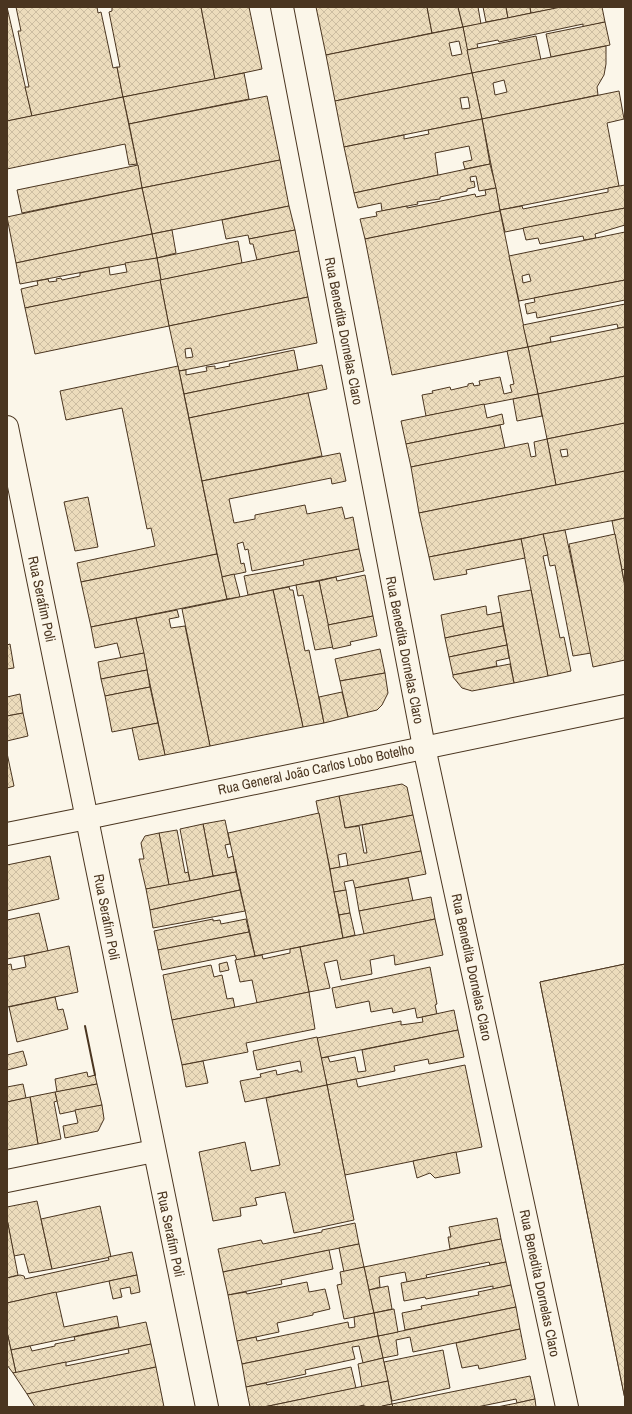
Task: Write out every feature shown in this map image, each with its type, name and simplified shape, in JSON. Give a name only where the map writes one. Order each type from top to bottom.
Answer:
[{"type":"street","name":"Rua Benedita Dornelas Claro","points":[[282,7],[424,747],[567,1407]]},
{"type":"street","name":"Rua Serafim Poli","points":[[7,427],[11,470],[87,818],[206,1407]]},
{"type":"street","name":"Rua General João Carlos Lobo Botelho","points":[[7,834],[625,706]]},
{"type":"street","points":[[7,1181],[154,1151]]},
{"type":"building","points":[[7,7],[32,116],[7,121]]},
{"type":"building","points":[[16,7],[97,7],[98,13],[101,12],[113,68],[117,67],[123,97],[32,116],[25,87],[29,87],[18,31],[21,31]]},
{"type":"building","points":[[112,7],[201,7],[215,79],[123,97],[117,67],[120,67],[109,12],[112,11]]},
{"type":"building","points":[[201,7],[249,7],[262,69],[215,79]]},
{"type":"building","points":[[316,7],[427,7],[432,33],[326,55]]},
{"type":"building","points":[[427,7],[458,7],[463,27],[432,33]]},
{"type":"building","points":[[458,7],[478,7],[481,24],[463,27]]},
{"type":"building","points":[[483,7],[506,7],[508,18],[486,22]]},
{"type":"building","points":[[506,7],[530,7],[531,13],[508,18]]},
{"type":"building","points":[[530,7],[553,7],[554,9],[531,13]]},
{"type":"building","points":[[561,7],[602,7],[605,22],[583,27],[583,24],[499,42],[498,40],[477,44],[478,48],[467,50],[463,27]]},
{"type":"building","points":[[605,22],[610,45],[551,57],[546,34]]},
{"type":"building","points":[[463,27],[472,73],[335,101],[326,55]],"holes":[[[459,41],[462,54],[452,56],[449,43]]]},
{"type":"building","points":[[536,36],[541,60],[472,73],[467,50]]},
{"type":"building","points":[[606,46],[606,64],[604,75],[597,87],[598,95],[482,119],[472,73]],"holes":[[[504,80],[507,92],[495,95],[493,83]]]},
{"type":"building","points":[[244,73],[249,99],[129,124],[123,97]]},
{"type":"building","points":[[472,73],[482,119],[344,147],[335,101]],"holes":[[[468,97],[470,108],[462,109],[460,98]]]},
{"type":"building","points":[[619,91],[624,119],[607,123],[619,186],[500,210],[482,119]]},
{"type":"building","points":[[267,96],[280,160],[142,188],[129,124]]},
{"type":"building","points":[[123,97],[137,164],[129,165],[125,144],[7,169],[7,121]]},
{"type":"building","points":[[482,119],[490,164],[465,169],[463,162],[472,160],[469,146],[435,153],[438,175],[354,193],[344,147],[404,135],[404,139],[429,134],[428,130]]},
{"type":"building","points":[[280,160],[289,206],[152,234],[142,188]]},
{"type":"building","points":[[490,164],[496,188],[479,191],[476,176],[470,177],[471,182],[474,181],[475,187],[467,189],[467,191],[440,197],[440,199],[417,202],[418,204],[382,211],[381,203],[358,208],[354,193]]},
{"type":"building","points":[[138,165],[142,188],[22,213],[17,190]]},
{"type":"building","points":[[625,185],[625,208],[505,232],[500,210],[522,206],[523,209],[608,192],[608,188]]},
{"type":"building","points":[[142,188],[152,234],[16,263],[7,217]]},
{"type":"building","points":[[496,188],[500,211],[365,239],[360,219],[377,216],[376,212],[407,206],[407,208],[475,194],[476,197],[486,195],[485,190]]},
{"type":"building","points":[[289,206],[295,230],[249,239],[248,235],[226,239],[222,220]]},
{"type":"building","points":[[625,208],[625,225],[595,234],[596,238],[584,240],[583,236],[540,244],[538,238],[526,240],[523,228]]},
{"type":"building","points":[[500,211],[528,347],[392,375],[365,239]]},
{"type":"building","points":[[172,230],[176,253],[157,258],[152,234]]},
{"type":"building","points":[[295,230],[299,251],[257,260],[253,244],[250,244],[249,239]]},
{"type":"building","points":[[625,232],[625,280],[519,301],[509,256]],"holes":[[[529,274],[531,281],[523,283],[522,276]]]},
{"type":"building","points":[[152,234],[157,258],[20,284],[16,263]]},
{"type":"building","points":[[238,241],[242,263],[161,280],[157,258]]},
{"type":"building","points":[[299,251],[308,297],[169,326],[160,280]]},
{"type":"building","points":[[157,258],[161,280],[25,308],[21,289],[38,285],[37,281],[48,279],[49,282],[57,281],[56,279],[61,278],[62,280],[80,276],[80,273],[109,267],[110,275],[127,272],[125,263]]},
{"type":"building","points":[[160,280],[169,326],[35,354],[25,308]]},
{"type":"building","points":[[625,280],[625,300],[537,318],[536,312],[527,314],[525,304],[535,302],[534,298]]},
{"type":"building","points":[[308,297],[317,343],[179,371],[169,326]],"holes":[[[191,348],[193,357],[186,358],[185,349]]]},
{"type":"building","points":[[625,304],[625,327],[618,328],[617,324],[550,337],[551,342],[528,347],[523,325]]},
{"type":"building","points":[[625,327],[625,376],[538,394],[528,347]]},
{"type":"building","points":[[528,347],[538,394],[426,416],[422,395],[433,393],[432,391],[450,387],[451,390],[468,386],[468,384],[473,383],[474,386],[480,385],[479,381],[500,377],[504,394],[512,392],[510,385],[514,384],[507,351]]},
{"type":"building","points":[[294,350],[298,370],[184,394],[179,371],[186,370],[186,375],[207,371],[206,367],[215,366],[215,369],[230,366],[229,364]]},
{"type":"building","points":[[322,365],[327,389],[189,418],[184,394]]},
{"type":"building","points":[[178,366],[217,554],[81,582],[77,563],[155,546],[151,528],[147,529],[122,408],[66,420],[60,391]]},
{"type":"building","points":[[625,376],[625,423],[547,439],[538,394]]},
{"type":"building","points":[[308,393],[322,456],[202,481],[189,418]]},
{"type":"building","points":[[538,394],[542,416],[517,421],[513,399]]},
{"type":"building","points":[[484,404],[487,418],[502,414],[504,424],[406,444],[401,421]]},
{"type":"building","points":[[625,423],[625,471],[556,485],[547,439]],"holes":[[[567,449],[568,456],[562,457],[560,450]]]},
{"type":"building","points":[[500,425],[505,448],[411,467],[406,444]]},
{"type":"building","points":[[547,439],[556,485],[419,513],[411,467],[528,443],[531,457],[536,456],[534,442]]},
{"type":"building","points":[[340,453],[346,481],[332,484],[331,478],[229,499],[234,523],[255,519],[255,515],[305,505],[307,514],[342,507],[345,519],[353,517],[359,549],[252,571],[248,549],[245,550],[243,542],[237,544],[241,564],[244,563],[246,572],[222,577],[202,481]]},
{"type":"building","points":[[625,471],[625,518],[429,557],[419,513]]},
{"type":"building","points":[[88,497],[98,547],[75,551],[64,502]]},
{"type":"building","points":[[625,518],[625,569],[622,570],[612,521]]},
{"type":"building","points":[[565,530],[591,653],[573,656],[555,565],[550,566],[543,534]]},
{"type":"building","points":[[543,534],[548,555],[543,556],[560,638],[564,637],[571,671],[548,676],[521,539]]},
{"type":"building","points":[[615,534],[625,586],[625,660],[593,667],[569,544]]},
{"type":"building","points":[[521,539],[525,558],[466,570],[467,574],[434,580],[429,557]]},
{"type":"building","points":[[359,549],[364,571],[248,595],[244,576],[304,565],[303,560]]},
{"type":"building","points":[[217,554],[227,599],[91,627],[81,582]]},
{"type":"building","points":[[625,569],[625,586],[622,570]]},
{"type":"building","points":[[234,574],[240,597],[227,599],[222,577]]},
{"type":"building","points":[[365,575],[373,616],[328,625],[319,581],[336,577],[337,581]]},
{"type":"building","points":[[319,581],[333,647],[315,650],[303,595],[298,596],[296,585]]},
{"type":"building","points":[[289,587],[290,590],[293,590],[305,651],[309,650],[324,723],[303,727],[273,590]]},
{"type":"building","points":[[273,590],[303,727],[210,746],[182,609]]},
{"type":"building","points":[[531,590],[548,676],[514,683],[498,596]]},
{"type":"building","points":[[486,606],[487,615],[501,612],[503,626],[445,638],[441,615]]},
{"type":"building","points":[[177,610],[179,617],[169,619],[171,628],[185,626],[210,746],[165,755],[136,618]]},
{"type":"building","points":[[373,616],[377,636],[350,642],[351,645],[333,649],[328,625]]},
{"type":"building","points":[[136,618],[144,653],[121,658],[117,643],[95,648],[91,627]]},
{"type":"building","points":[[503,626],[507,645],[449,657],[445,638]]},
{"type":"building","points":[[10,644],[14,668],[7,669],[7,645]]},
{"type":"building","points":[[507,645],[509,658],[496,661],[497,666],[453,675],[449,657]]},
{"type":"building","points":[[380,649],[385,673],[340,681],[335,659]]},
{"type":"building","points":[[144,653],[147,670],[101,679],[98,662]]},
{"type":"building","points":[[510,664],[514,683],[472,691],[462,688],[453,677],[453,675]]},
{"type":"building","points":[[147,670],[150,687],[105,696],[101,679]]},
{"type":"building","points":[[385,673],[388,693],[382,705],[377,710],[348,717],[340,681]]},
{"type":"building","points":[[150,687],[158,723],[112,732],[105,696]]},
{"type":"building","points":[[342,692],[348,717],[324,723],[319,697]]},
{"type":"building","points":[[20,694],[23,713],[7,716],[7,697]]},
{"type":"building","points":[[23,713],[28,736],[7,741],[7,716]]},
{"type":"building","points":[[158,723],[165,755],[139,760],[132,728]]},
{"type":"building","points":[[7,753],[14,786],[7,788]]},
{"type":"building","points":[[402,784],[407,787],[413,815],[345,828],[339,796]]},
{"type":"building","points":[[339,796],[345,828],[359,826],[364,853],[367,853],[362,825],[413,815],[421,851],[348,866],[346,853],[338,855],[340,867],[330,869],[316,801]]},
{"type":"building","points":[[319,813],[343,938],[255,956],[228,833]]},
{"type":"building","points":[[225,820],[230,844],[225,845],[228,858],[233,856],[236,872],[213,876],[203,824]]},
{"type":"building","points":[[203,824],[213,876],[190,881],[180,829]]},
{"type":"building","points":[[177,830],[185,873],[188,872],[190,881],[169,885],[159,833]]},
{"type":"building","points":[[159,833],[169,885],[146,889],[139,859],[144,859],[141,843],[145,836]]},
{"type":"building","points":[[421,851],[426,874],[355,888],[353,880],[344,882],[346,890],[334,892],[330,869]]},
{"type":"building","points":[[50,856],[59,899],[7,911],[7,865]]},
{"type":"building","points":[[236,872],[240,890],[150,910],[146,889]]},
{"type":"building","points":[[408,878],[413,901],[359,911],[355,888]]},
{"type":"building","points":[[240,890],[245,911],[153,928],[150,910]]},
{"type":"building","points":[[346,890],[350,913],[339,915],[334,892]]},
{"type":"building","points":[[431,897],[435,919],[364,934],[359,911]]},
{"type":"building","points":[[39,913],[48,951],[7,959],[7,920]]},
{"type":"building","points":[[350,913],[355,935],[343,938],[339,915]]},
{"type":"building","points":[[213,919],[213,921],[220,920],[221,924],[246,919],[249,932],[158,950],[154,931]]},
{"type":"building","points":[[435,919],[443,955],[395,965],[394,955],[370,960],[372,974],[341,980],[337,960],[324,963],[330,988],[309,992],[300,947]]},
{"type":"building","points":[[249,932],[255,956],[237,960],[235,955],[162,970],[158,950]]},
{"type":"building","points":[[69,946],[78,992],[7,1007],[7,965],[11,964],[12,970],[26,967],[24,956]]},
{"type":"building","points":[[300,947],[309,992],[257,1003],[252,980],[240,982],[235,960],[262,955],[263,959],[290,953],[290,949]]},
{"type":"building","points":[[227,962],[229,970],[220,972],[219,964]]},
{"type":"building","points":[[625,964],[625,1399],[540,982]]},
{"type":"building","points":[[625,964],[625,1399],[540,982]]},
{"type":"building","points":[[211,965],[214,977],[222,975],[227,999],[233,998],[235,1008],[172,1020],[163,975]]},
{"type":"building","points":[[430,967],[437,1004],[435,1005],[437,1014],[417,1018],[415,1008],[393,1013],[392,1008],[371,1012],[369,1001],[336,1008],[332,988]]},
{"type":"building","points":[[309,992],[315,1029],[246,1043],[248,1052],[182,1065],[172,1020]]},
{"type":"building","points":[[55,997],[58,1010],[63,1009],[68,1029],[17,1042],[9,1007]]},
{"type":"building","points":[[454,1010],[458,1030],[321,1058],[317,1038],[401,1021],[401,1025],[423,1022],[422,1017]]},
{"type":"building","points":[[458,1030],[464,1057],[429,1064],[428,1059],[394,1066],[395,1071],[327,1085],[321,1058],[328,1057],[330,1062],[355,1057],[358,1072],[366,1071],[362,1050]]},
{"type":"building","points":[[317,1037],[327,1085],[245,1102],[240,1081],[261,1077],[260,1074],[276,1070],[277,1075],[298,1070],[298,1072],[302,1072],[300,1061],[257,1070],[253,1051]]},
{"type":"building","points":[[23,1051],[27,1065],[7,1070],[7,1055]]},
{"type":"building","points":[[203,1061],[208,1083],[186,1087],[182,1065]]},
{"type":"building","points":[[465,1065],[482,1147],[345,1175],[327,1085],[356,1079],[358,1087]]},
{"type":"building","points":[[87,1072],[88,1077],[95,1075],[97,1084],[57,1092],[55,1079]]},
{"type":"building","points":[[23,1084],[26,1098],[7,1102],[7,1087]]},
{"type":"building","points":[[97,1084],[102,1105],[60,1114],[55,1092]]},
{"type":"building","points":[[327,1085],[354,1220],[294,1233],[285,1192],[255,1198],[257,1205],[240,1208],[241,1216],[213,1221],[199,1152],[245,1142],[251,1171],[280,1165],[266,1098]]},
{"type":"building","points":[[55,1092],[57,1101],[54,1102],[61,1139],[38,1144],[30,1097]]},
{"type":"building","points":[[30,1097],[38,1144],[7,1150],[7,1102]]},
{"type":"building","points":[[102,1105],[104,1119],[98,1131],[65,1138],[63,1126],[78,1123],[75,1110]]},
{"type":"building","points":[[456,1152],[460,1173],[435,1178],[430,1173],[417,1178],[413,1161]]},
{"type":"building","points":[[37,1201],[52,1269],[29,1273],[24,1254],[14,1256],[7,1219],[7,1207]]},
{"type":"building","points":[[100,1206],[111,1257],[52,1269],[41,1219]]},
{"type":"building","points":[[497,1218],[501,1239],[450,1249],[448,1237],[451,1237],[449,1227]]},
{"type":"building","points":[[7,1219],[18,1275],[7,1278]]},
{"type":"building","points":[[355,1223],[359,1244],[223,1272],[218,1249],[261,1240],[263,1244],[322,1232],[322,1230]]},
{"type":"building","points":[[501,1239],[506,1262],[490,1265],[489,1262],[426,1275],[427,1278],[407,1282],[405,1272],[379,1277],[380,1287],[369,1290],[364,1267]]},
{"type":"building","points":[[359,1244],[364,1267],[344,1272],[339,1248]]},
{"type":"building","points":[[329,1250],[333,1269],[281,1280],[282,1284],[228,1295],[223,1272]]},
{"type":"building","points":[[132,1252],[137,1275],[7,1303],[7,1278],[20,1275],[24,1276],[25,1279],[109,1260],[108,1257]]},
{"type":"building","points":[[506,1262],[511,1285],[493,1289],[493,1286],[426,1299],[425,1297],[404,1301],[401,1283]]},
{"type":"building","points":[[364,1267],[374,1313],[344,1319],[337,1285],[342,1284],[340,1272]]},
{"type":"building","points":[[137,1275],[140,1292],[131,1294],[130,1287],[120,1289],[122,1297],[113,1299],[109,1281]]},
{"type":"building","points":[[307,1282],[309,1292],[325,1289],[330,1309],[313,1313],[313,1315],[277,1323],[279,1332],[237,1341],[228,1295],[246,1292],[247,1294]]},
{"type":"building","points":[[511,1285],[516,1307],[405,1330],[402,1313],[422,1309],[421,1306],[479,1295],[478,1292]]},
{"type":"building","points":[[388,1286],[392,1309],[374,1313],[369,1290]]},
{"type":"building","points":[[56,1292],[64,1327],[117,1316],[119,1327],[11,1350],[7,1332],[7,1303]]},
{"type":"building","points":[[516,1307],[520,1329],[413,1352],[410,1337],[396,1340],[398,1355],[383,1358],[378,1336]]},
{"type":"building","points":[[394,1309],[398,1332],[378,1336],[374,1313]]},
{"type":"building","points":[[374,1313],[378,1336],[242,1364],[237,1341],[256,1337],[257,1341],[348,1322],[349,1328],[355,1327],[354,1317]]},
{"type":"building","points":[[146,1322],[151,1344],[16,1373],[11,1350],[30,1346],[32,1351],[75,1340],[74,1337]]},
{"type":"building","points":[[520,1329],[526,1359],[479,1369],[478,1365],[462,1368],[456,1343]]},
{"type":"building","points":[[7,1332],[16,1373],[13,1373],[7,1365]]},
{"type":"building","points":[[378,1336],[383,1358],[363,1363],[359,1346],[352,1347],[355,1359],[305,1370],[306,1374],[246,1387],[242,1364]]},
{"type":"building","points":[[151,1344],[156,1367],[27,1394],[13,1373],[66,1362],[66,1366],[129,1353],[128,1349]]},
{"type":"building","points":[[443,1350],[450,1388],[392,1401],[384,1362]]},
{"type":"building","points":[[383,1358],[388,1381],[362,1387],[358,1364]]},
{"type":"building","points":[[156,1367],[164,1407],[35,1407],[27,1394]]},
{"type":"building","points":[[351,1367],[356,1388],[264,1407],[250,1407],[246,1387],[266,1383],[267,1385]]},
{"type":"building","points":[[530,1376],[535,1399],[517,1403],[516,1399],[477,1407],[393,1407],[392,1404]]},
{"type":"building","points":[[388,1381],[392,1404],[380,1407],[364,1407],[364,1405],[356,1407],[264,1407]]},
{"type":"building","points":[[535,1399],[536,1407],[497,1407],[517,1403]]},
{"type":"building","points":[[392,1404],[393,1407],[382,1407],[382,1406]]},
{"type":"wall","points":[[85,1026],[95,1075]]}]
